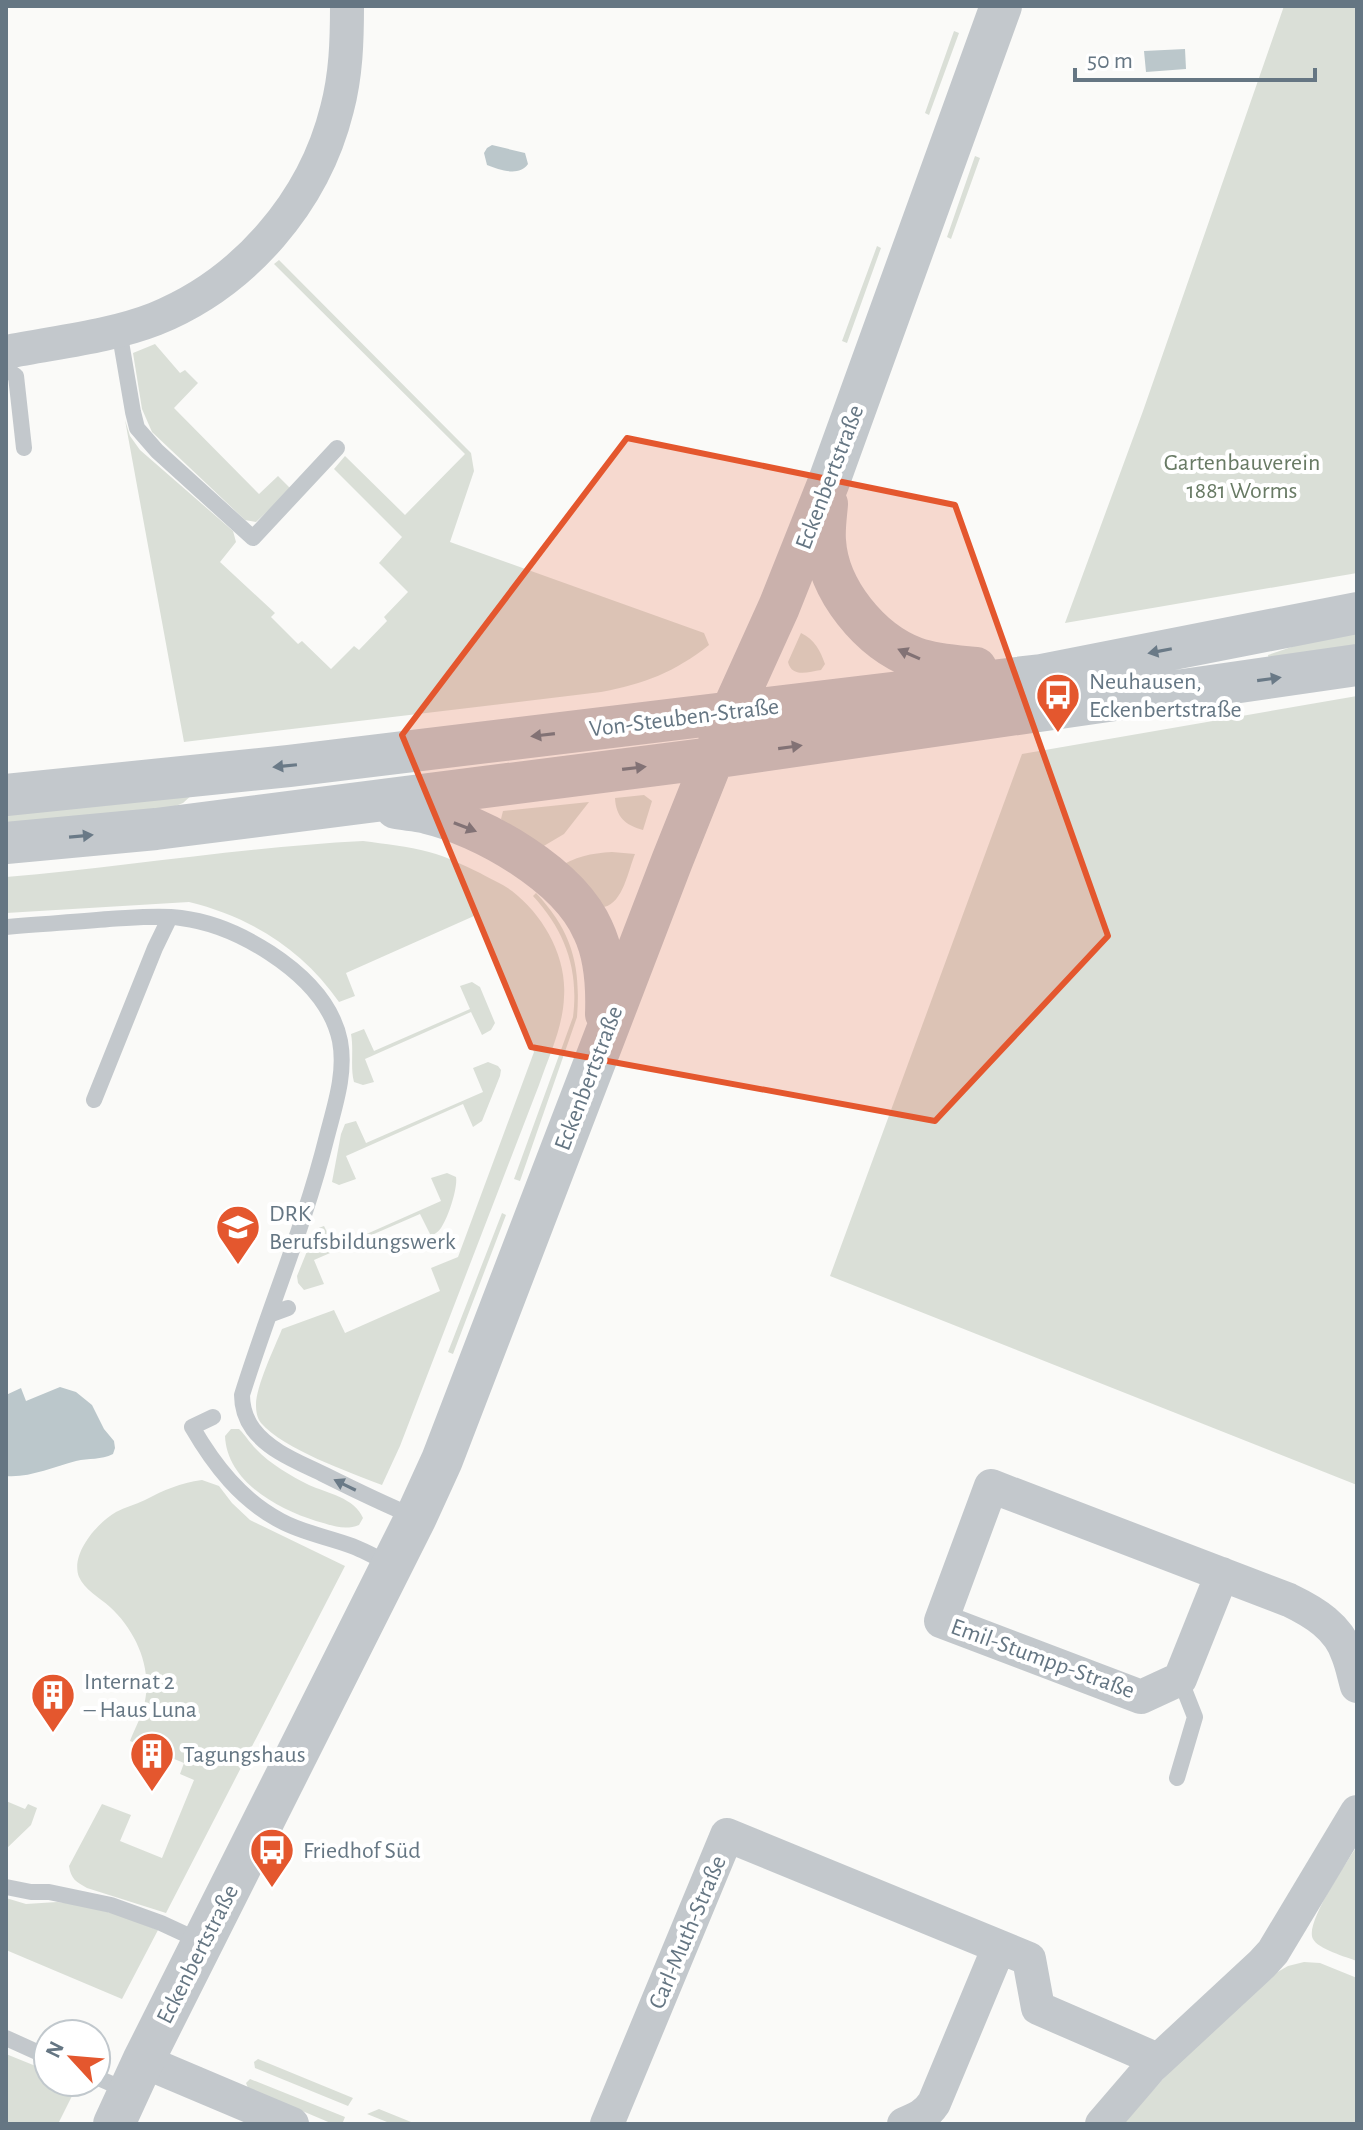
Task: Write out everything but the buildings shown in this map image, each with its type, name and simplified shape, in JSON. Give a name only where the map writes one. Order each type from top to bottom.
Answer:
[{"type":"street","points":[[6,352],[119,330],[153,320],[207,291],[267,242],[307,183],[337,111],[345,65],[347,6]]},
{"type":"street","name":"Eckenbertstraße","points":[[121,2088],[203,1943],[416,1517],[471,1387],[712,758],[779,607],[828,484],[1001,6]]},
{"type":"street","points":[[828,484],[825,542],[831,568],[856,613],[879,638],[914,658],[936,664],[1041,675]]},
{"type":"street","name":"Von-Steuben-Straße","points":[[6,795],[289,766],[1041,675],[1357,613]]},
{"type":"street","name":"Von-Steuben-Straße","points":[[6,843],[156,829],[712,758],[1357,665]]},
{"type":"street","points":[[362,803],[428,813],[475,830],[508,846],[563,889],[587,916],[600,949],[607,996],[605,1031]]},
{"type":"street","name":"Emil-Stumpp-Straße","points":[[1180,1679],[1141,1697],[941,1621],[991,1486],[1313,1611],[1332,1629],[1347,1652],[1357,1684]]},
{"type":"street","points":[[1180,1679],[1222,1574]]},
{"type":"street","points":[[1102,2124],[1158,2060],[1273,1952],[1357,1812]]},
{"type":"street","name":"Carl-Muth-Straße","points":[[607,2124],[727,1835],[1029,1959],[1038,2008],[1158,2060]]},
{"type":"street","points":[[904,2124],[921,2117],[934,2103],[999,1947]]},
{"type":"street","points":[[121,2088],[292,2124]]},
{"type":"lane","points":[[119,330],[137,428],[157,451],[253,538],[337,448]]},
{"type":"lane","points":[[6,369],[16,376],[24,448]]},
{"type":"lane","points":[[6,927],[145,917],[170,917],[206,923],[264,949],[287,965],[308,982],[339,1020],[342,1055],[340,1110],[242,1395],[242,1409],[253,1429],[284,1454],[416,1517]]},
{"type":"lane","points":[[94,1100],[170,917]]},
{"type":"lane","points":[[305,1216],[322,1208]]},
{"type":"lane","points":[[269,1315],[288,1308]]},
{"type":"lane","points":[[213,1417],[192,1427],[221,1472],[258,1508],[283,1523],[354,1546],[392,1565]]},
{"type":"lane","points":[[1177,1778],[1195,1717],[1180,1679]]},
{"type":"lane","points":[[6,1887],[111,1905],[161,1923],[203,1943]]},
{"type":"lane","points":[[6,2038],[32,2050]]},
{"type":"highlighted area","points":[[627,438],[955,505],[1108,936],[935,1121],[531,1047],[402,735]]},
{"type":"green space","name":"Gartenbauverein 1881 Worms","points":[[1284,6],[1357,6],[1357,573],[1065,623],[1143,411]]},
{"type":"green space","points":[[954,31],[959,33],[929,115],[925,113]]},
{"type":"green space","points":[[975,156],[980,158],[951,239],[947,237]]},
{"type":"green space","points":[[877,246],[881,248],[847,343],[842,341]]},
{"type":"green space","points":[[279,260],[471,453],[474,471],[450,542],[704,633],[709,645],[658,676],[601,692],[184,742],[125,420],[130,436],[140,450],[233,531],[236,542],[220,562],[275,613],[271,617],[298,644],[302,641],[331,669],[354,646],[359,650],[387,621],[384,617],[408,592],[379,563],[402,537],[334,469],[345,456],[405,515],[465,454],[274,264]]},
{"type":"green space","points":[[155,344],[180,373],[185,370],[198,383],[174,408],[259,494],[278,476],[291,489],[256,522],[245,520],[152,432],[142,409],[133,353]]},
{"type":"green space","points":[[1357,631],[1357,646],[1269,661],[1268,655],[1321,637]]},
{"type":"green space","points":[[801,633],[819,650],[825,664],[821,670],[801,673],[790,667],[788,662]]},
{"type":"green space","points":[[1357,696],[1357,1485],[830,1276],[1022,754]]},
{"type":"green space","points":[[194,793],[171,808],[6,827],[6,811]]},
{"type":"green space","points":[[644,795],[652,801],[643,830],[623,819],[617,810],[615,798]]},
{"type":"green space","points":[[589,802],[564,834],[537,850],[501,819],[503,811]]},
{"type":"green space","points":[[363,841],[436,854],[508,888],[543,924],[557,952],[564,982],[561,1019],[551,1052],[400,1446],[382,1485],[317,1459],[271,1433],[259,1419],[257,1397],[282,1329],[334,1310],[345,1333],[440,1291],[431,1268],[458,1257],[534,1052],[474,916],[346,973],[355,996],[339,1002],[325,983],[292,951],[254,927],[212,908],[189,902],[6,913],[6,877]]},
{"type":"green space","points":[[612,852],[635,854],[620,893],[604,907],[557,868],[583,856]]},
{"type":"green space","points":[[536,893],[558,921],[572,950],[577,981],[577,1017],[520,1181],[514,1179],[573,1017],[574,999],[567,952],[554,923],[533,896]]},
{"type":"green space","points":[[472,982],[480,987],[495,1023],[491,1030],[482,1035],[471,1012],[365,1059],[374,1082],[363,1085],[354,1082],[351,1034],[364,1029],[374,1051],[470,1009],[460,986]]},
{"type":"green space","points":[[488,1062],[501,1070],[482,1121],[473,1127],[463,1104],[346,1156],[356,1179],[339,1185],[332,1182],[345,1124],[356,1121],[366,1143],[483,1092],[473,1068]]},
{"type":"green space","points":[[447,1173],[456,1177],[455,1188],[447,1217],[436,1233],[431,1236],[420,1214],[314,1260],[324,1284],[304,1290],[298,1283],[297,1276],[316,1229],[324,1226],[335,1248],[441,1201],[431,1178]]},
{"type":"green space","points":[[502,1213],[506,1215],[453,1354],[448,1352]]},
{"type":"green space","points":[[231,1429],[239,1429],[254,1447],[281,1469],[354,1506],[363,1518],[359,1525],[332,1526],[316,1521],[286,1509],[257,1491],[235,1467],[228,1452],[225,1436]]},
{"type":"green space","points":[[202,1480],[219,1486],[250,1520],[345,1566],[166,1913],[87,1888],[75,1880],[70,1870],[69,1866],[102,1804],[131,1815],[120,1841],[162,1858],[194,1780],[180,1774],[184,1763],[130,1741],[145,1701],[144,1662],[127,1626],[85,1585],[77,1568],[87,1540],[109,1517],[172,1487]]},
{"type":"green space","points":[[6,1801],[25,1809],[28,1804],[37,1808],[31,1825],[6,1849]]},
{"type":"green space","points":[[1357,1846],[1357,1961],[1320,1946],[1313,1939],[1312,1931],[1320,1907]]},
{"type":"green space","points":[[6,1898],[26,1904],[78,1904],[158,1930],[122,1999],[6,1950]]},
{"type":"green space","points":[[1304,1962],[1320,1963],[1357,1978],[1357,2124],[1122,2124],[1174,2067],[1274,1974]]},
{"type":"green space","points":[[6,2054],[32,2065],[32,2098],[71,2098],[58,2124],[6,2124]]},
{"type":"green space","points":[[258,2059],[353,2098],[348,2106],[255,2068],[254,2062]]},
{"type":"green space","points":[[250,2079],[345,2117],[343,2122],[333,2124],[248,2088],[246,2083]]},
{"type":"green space","points":[[379,2109],[416,2124],[392,2124],[367,2114]]},
{"type":"shaded area","points":[[1185,49],[1186,69],[1146,72],[1144,51]]},
{"type":"shaded area","points":[[492,145],[525,153],[528,164],[514,171],[487,165],[484,153]]},
{"type":"shaded area","points":[[60,1387],[76,1392],[92,1405],[114,1441],[113,1454],[32,1474],[6,1476],[6,1395],[21,1388],[26,1401]]},
{"type":"place","name":"Neuhausen, Eckenbertstraße","points":[[1058,734]]},
{"type":"place","name":"DRK Berufsbildungswerk","points":[[238,1266]]},
{"type":"place","name":"Internat 2 – Haus Luna","points":[[53,1734]]},
{"type":"place","name":"Tagungshaus","points":[[152,1793]]},
{"type":"place","name":"Friedhof Süd","points":[[272,1889]]}]
